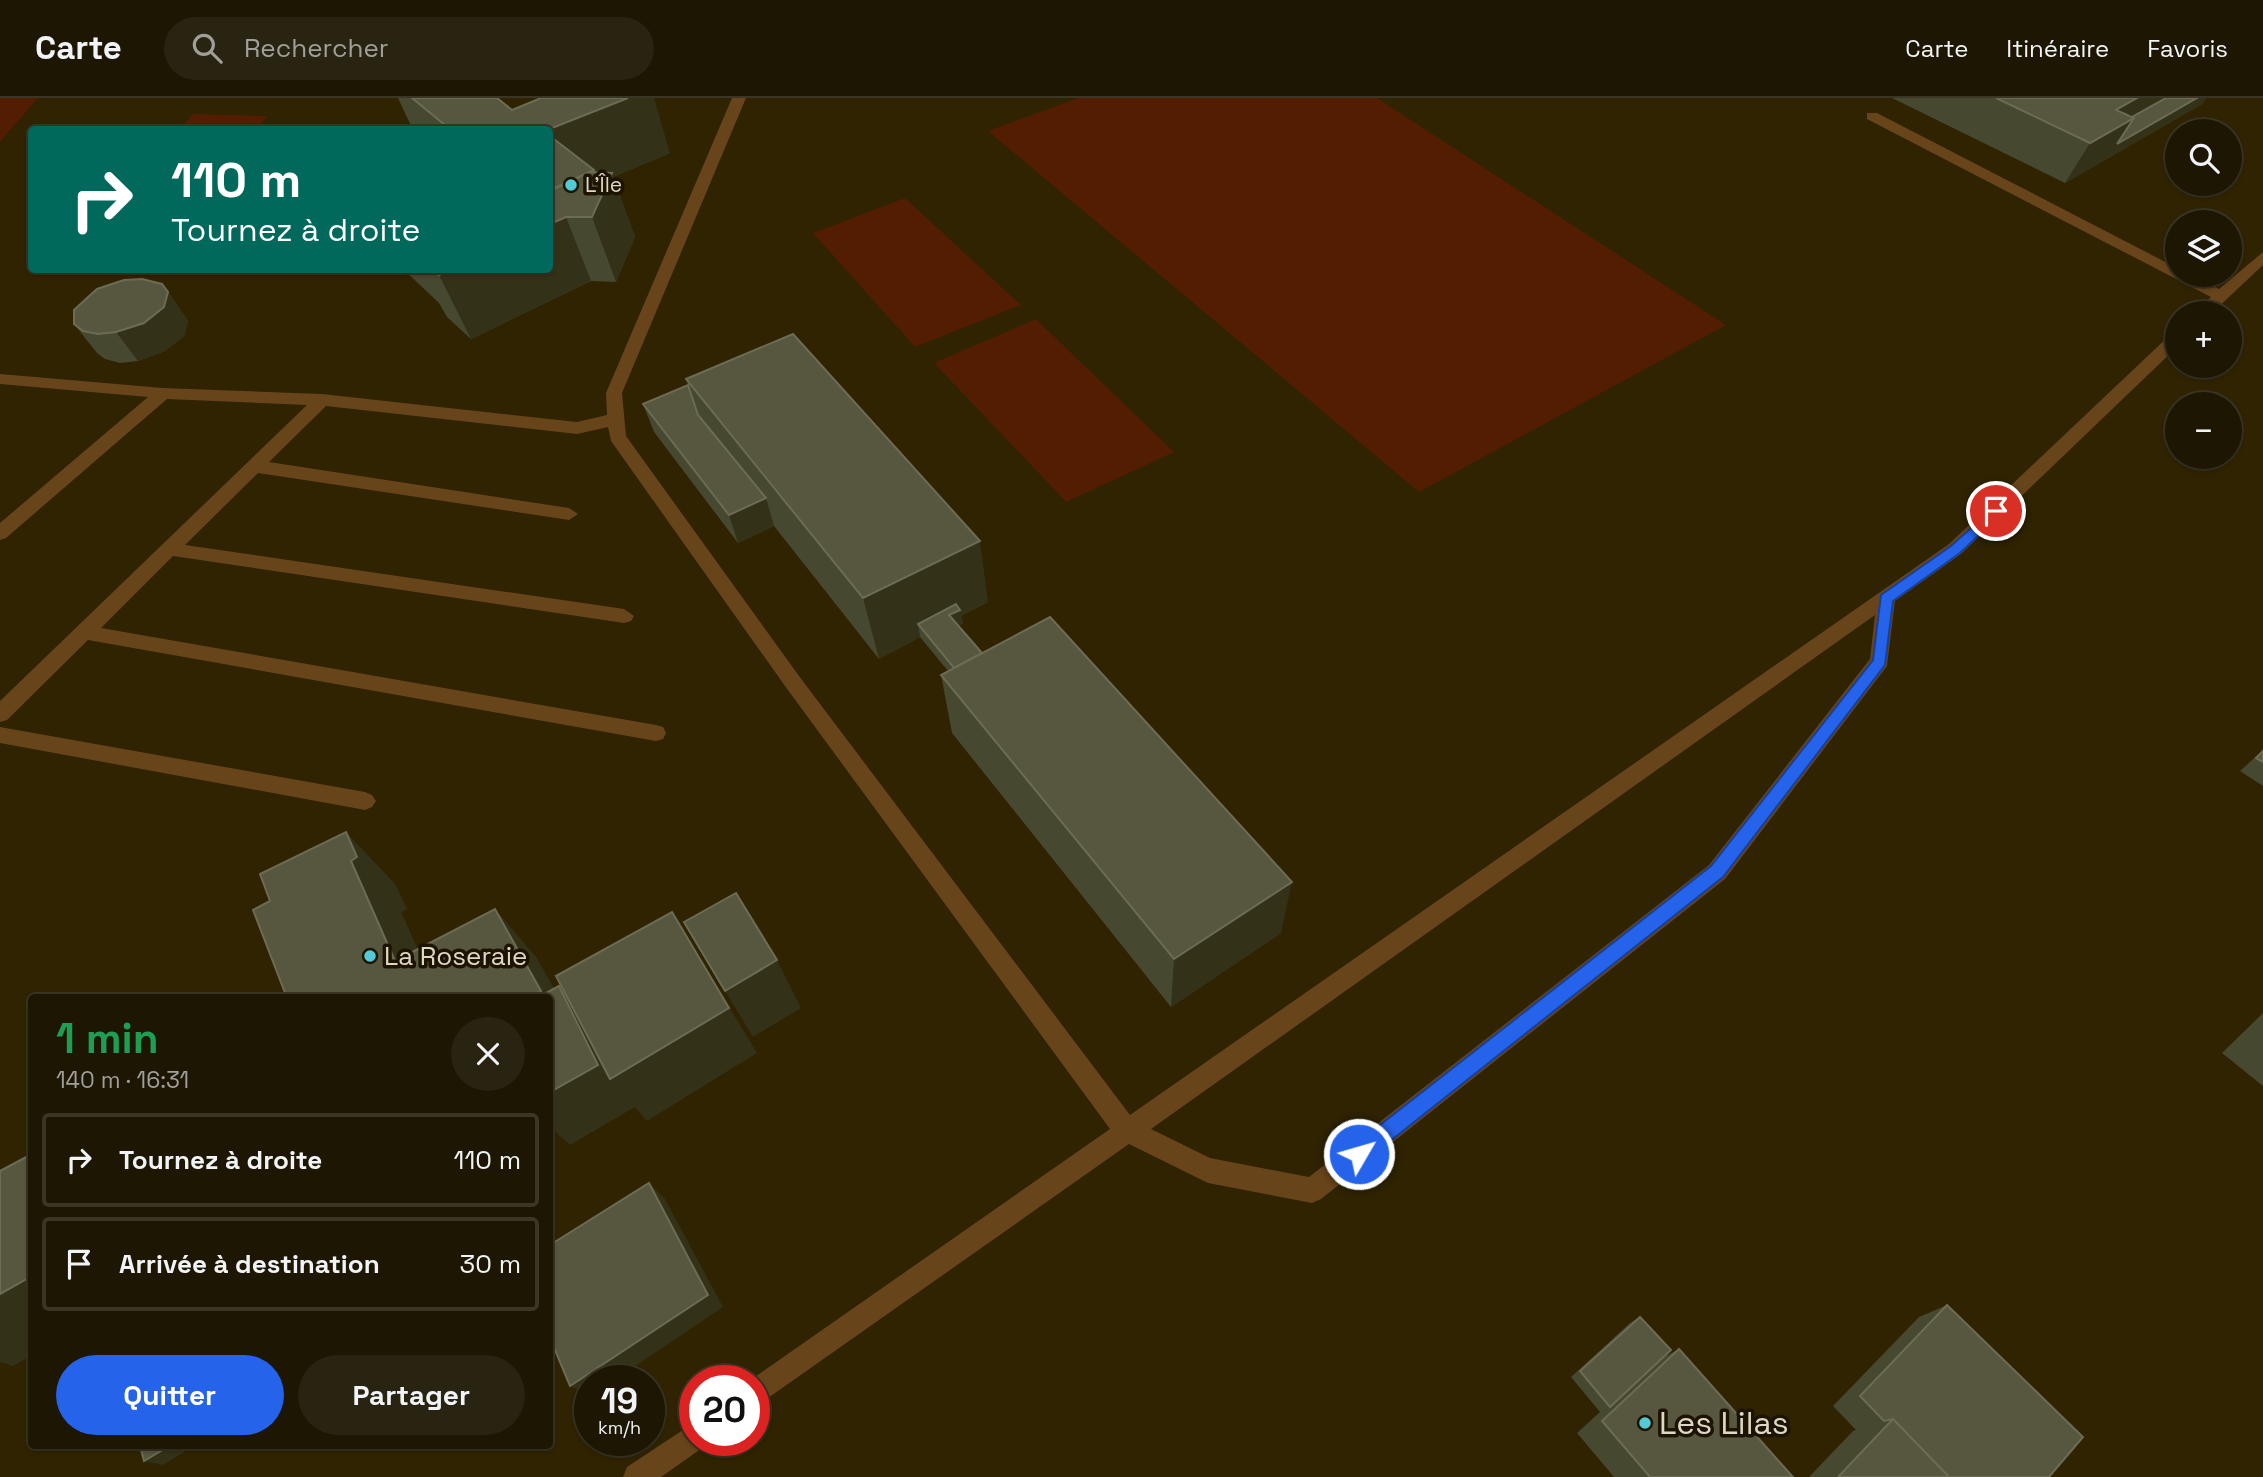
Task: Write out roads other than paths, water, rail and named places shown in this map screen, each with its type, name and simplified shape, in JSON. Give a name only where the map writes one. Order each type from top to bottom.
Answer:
[{"type":"lane","points":[[740,98],[614,393],[617,437],[777,659],[1126,1130],[1208,1170],[1312,1191],[1717,872],[1880,661],[1886,598]]},
{"type":"lane","points":[[1872,116],[2165,267]]},
{"type":"lane","points":[[2216,301],[2263,257]]},
{"type":"lane","points":[[2203,287],[2221,296]]},
{"type":"lane","points":[[770,1383],[1955,549],[2165,349]]},
{"type":"lane","points":[[0,379],[163,393],[322,400],[577,428],[616,419]]},
{"type":"lane","points":[[0,533],[163,393]]},
{"type":"lane","points":[[0,714],[322,400]]},
{"type":"lane","points":[[254,466],[569,514]]},
{"type":"lane","points":[[169,549],[624,616]]},
{"type":"lane","points":[[84,632],[656,733]]},
{"type":"lane","points":[[0,735],[365,801]]},
{"type":"lane","points":[[637,1477],[679,1447]]},
{"type":"place","name":"L'Île","points":[[571,185]]},
{"type":"place","name":"La Roseraie","points":[[370,956]]},
{"type":"place","name":"Les Lilas","points":[[1645,1423]]}]
